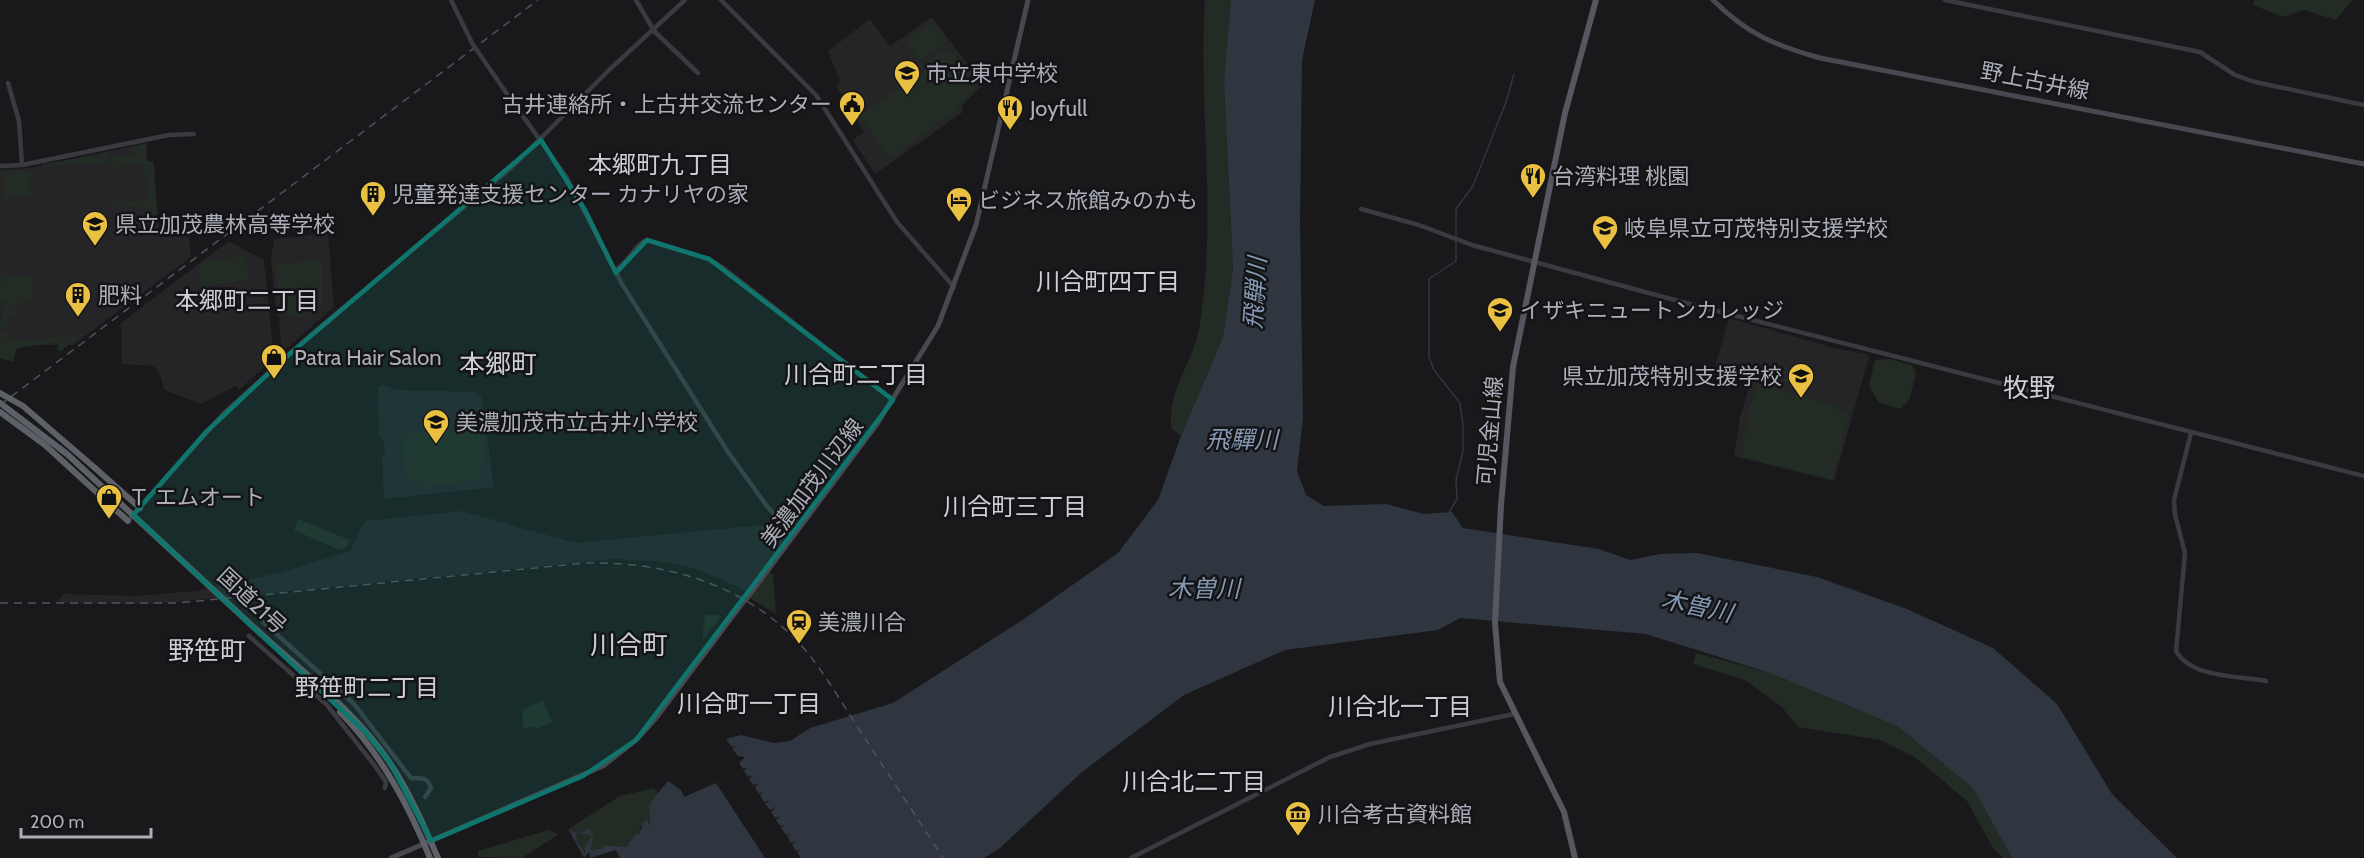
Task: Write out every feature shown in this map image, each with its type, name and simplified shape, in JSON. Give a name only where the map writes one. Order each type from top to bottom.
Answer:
[{"type":"highway","points":[[0,393],[22,406],[140,508]]},
{"type":"highway","name":"国道21号","points":[[0,405],[51,443],[259,634],[342,714],[372,749],[397,786],[438,858]]},
{"type":"highway","points":[[0,412],[45,444],[128,521]]},
{"type":"highway","name":"国道21号","points":[[428,842],[430,858]]},
{"type":"main road","name":"美濃加茂川辺線","points":[[391,858],[583,776],[620,753],[656,718],[793,536],[893,400],[938,326],[976,225],[1028,0]]},
{"type":"main road","name":"可児金山線","points":[[1575,858],[1564,812],[1514,714],[1498,675],[1495,623],[1501,505],[1513,367],[1565,113],[1596,0]]},
{"type":"main road","name":"野上古井線","points":[[1713,0],[1734,21],[1764,39],[1820,58],[1971,85],[2364,164]]},
{"type":"street","points":[[451,0],[472,43],[541,140],[585,210],[615,270],[728,452],[766,506],[793,536]]},
{"type":"street","points":[[636,0],[654,31],[698,73]]},
{"type":"street","points":[[128,521],[206,432],[285,358],[456,216],[541,140],[609,70],[686,0]]},
{"type":"street","points":[[721,0],[816,95],[897,222],[954,287]]},
{"type":"street","points":[[1945,0],[2200,52],[2235,75],[2255,82],[2364,105]]},
{"type":"street","points":[[8,83],[19,121],[22,165]]},
{"type":"street","points":[[0,166],[22,165],[169,135],[194,134]]},
{"type":"street","points":[[1360,209],[1535,262],[2364,476]]},
{"type":"street","points":[[615,270],[626,263],[638,244],[647,240],[709,259],[893,400]]},
{"type":"street","points":[[2191,433],[2174,500],[2175,515],[2185,553],[2176,651],[2180,659],[2192,668],[2266,681]]},
{"type":"street","points":[[261,620],[354,704],[411,778],[424,778],[429,781],[431,788],[425,797]]},
{"type":"street","points":[[249,636],[327,705],[375,766],[386,782],[385,788]]},
{"type":"street","points":[[1131,858],[1330,757],[1370,744],[1514,714]]},
{"type":"highlighted area","points":[[541,140],[585,210],[616,273],[647,240],[709,259],[893,400],[636,740],[583,776],[431,841],[390,763],[366,733],[133,515],[206,432],[285,358]]},
{"type":"shaded area","points":[[1205,0],[1231,0],[1224,80],[1233,269],[1223,337],[1181,436],[1172,429],[1172,403],[1199,329],[1207,247]]},
{"type":"shaded area","points":[[2255,0],[2352,0],[2336,20],[2304,10],[2283,17],[2253,5]]},
{"type":"shaded area","name":"市立東中学校","points":[[932,17],[983,85],[962,105],[963,112],[875,174],[853,140],[864,132],[836,86],[840,81],[828,51],[870,19],[890,46]]},
{"type":"shaded area","points":[[934,22],[947,42],[919,60],[906,40]]},
{"type":"shaded area","points":[[942,51],[951,51],[976,84],[970,96],[958,106],[957,110],[889,159],[860,115],[925,70],[923,66]]},
{"type":"shaded area","name":"県立加茂農林高等学校","points":[[147,143],[147,161],[154,162],[159,237],[189,236],[191,257],[73,345],[0,345],[0,170],[31,168]]},
{"type":"shaded area","points":[[145,145],[146,162],[153,161],[159,234],[153,234],[153,222],[146,222],[146,207],[113,208],[113,202],[147,200],[144,165],[112,167],[112,157],[134,156],[133,147]]},
{"type":"shaded area","points":[[107,153],[107,164],[41,167],[43,164]]},
{"type":"shaded area","points":[[29,170],[30,197],[4,198],[3,171]]},
{"type":"shaded area","points":[[328,233],[334,307],[286,349],[281,344],[279,318],[276,313],[271,260],[274,239]]},
{"type":"shaded area","points":[[229,241],[264,260],[274,358],[239,390],[237,385],[201,404],[164,390],[160,373],[153,366],[122,364],[121,323]]},
{"type":"shaded area","points":[[246,256],[249,280],[201,286],[198,265],[203,261]]},
{"type":"shaded area","points":[[322,261],[322,308],[298,317],[286,313],[278,297],[276,263]]},
{"type":"shaded area","points":[[34,274],[33,297],[30,302],[20,303],[13,309],[15,315],[6,319],[9,326],[0,327],[5,300],[0,301],[0,283],[5,276]]},
{"type":"shaded area","name":"県立加茂特別支援学校","points":[[1729,318],[1834,348],[1866,354],[1869,357],[1834,481],[1734,456],[1740,417],[1751,381],[1714,370]]},
{"type":"shaded area","points":[[97,323],[61,351],[57,349],[58,344],[52,343],[17,348],[13,362],[0,358],[0,341],[5,339],[0,337],[0,333],[6,330],[9,338],[15,340],[79,336]]},
{"type":"shaded area","points":[[1890,359],[1912,365],[1916,373],[1910,398],[1901,409],[1879,403],[1869,386],[1875,360]]},
{"type":"shaded area","points":[[1757,384],[1837,406],[1837,410],[1849,413],[1832,479],[1742,457],[1749,409]]},
{"type":"shaded area","name":"美濃加茂市立古井小学校","points":[[383,385],[397,390],[475,392],[481,395],[494,487],[384,499],[382,456],[385,452],[383,439],[379,437],[378,387]]},
{"type":"shaded area","points":[[480,424],[486,463],[479,464],[481,475],[476,481],[419,487],[419,482],[406,482],[403,435]]},
{"type":"shaded area","points":[[462,511],[575,543],[772,524],[785,539],[746,591],[700,570],[669,562],[615,559],[156,604],[56,603],[64,594],[136,596],[196,591],[282,572],[350,551],[365,521]]},
{"type":"shaded area","points":[[298,519],[350,540],[347,547],[339,550],[294,530]]},
{"type":"shaded area","points":[[769,572],[773,574],[776,614],[750,598]]},
{"type":"shaded area","points":[[705,614],[722,616],[702,641]]},
{"type":"shaded area","points":[[1696,653],[1770,673],[1897,726],[1973,788],[2012,858],[2003,858],[1993,848],[1967,801],[1916,758],[1880,740],[1798,727],[1782,707],[1745,680],[1693,664]]},
{"type":"shaded area","points":[[543,700],[552,722],[536,729],[535,727],[523,728],[522,710]]},
{"type":"shaded area","points":[[654,788],[659,795],[649,804],[650,828],[647,823],[640,827],[639,834],[627,847],[603,845],[610,847],[592,850],[590,845],[593,838],[584,852],[577,841],[576,834],[570,828],[620,796]]},
{"type":"shaded area","points":[[548,830],[559,834],[522,858],[478,857],[478,851]]},
{"type":"water","name":"木曽川","points":[[1231,0],[1315,0],[1302,60],[1300,220],[1303,418],[1297,471],[1306,495],[1324,506],[1386,504],[1424,514],[1452,512],[1463,528],[1599,549],[1630,560],[1660,554],[1697,553],[1817,577],[1907,609],[1993,648],[2057,704],[2112,794],[2177,858],[2012,858],[1973,788],[1897,726],[1770,673],[1646,634],[1460,618],[1438,630],[1285,650],[1184,695],[1082,772],[1000,848],[984,858],[801,858],[797,852],[801,849],[796,851],[792,845],[796,841],[791,843],[787,836],[791,833],[786,835],[781,828],[785,825],[780,826],[776,820],[780,816],[775,818],[771,812],[775,808],[770,810],[765,804],[770,800],[764,802],[760,795],[764,792],[759,794],[755,787],[759,783],[753,785],[749,779],[753,775],[748,777],[744,771],[748,767],[743,769],[739,763],[745,757],[738,756],[732,748],[740,745],[732,747],[726,739],[741,735],[774,743],[790,741],[810,728],[893,703],[1024,619],[1118,553],[1158,500],[1181,436],[1223,337],[1233,269],[1224,80]]},
{"type":"water","points":[[668,781],[681,790],[684,797],[716,783],[765,858],[620,858],[616,850],[590,858],[589,852],[584,858],[568,828],[576,833],[577,841],[585,853],[585,846],[592,836],[580,833],[590,828],[593,837],[591,850],[604,848],[603,845],[627,847],[635,835],[639,834],[644,821],[647,820],[650,827],[649,804]]},
{"type":"waterway","points":[[1456,236],[1456,209],[1473,186],[1506,102],[1514,74]]},
{"type":"waterway","points":[[1448,514],[1457,499],[1456,480],[1463,451],[1463,426],[1460,403],[1434,370],[1429,357],[1429,279],[1456,261],[1456,241]]},
{"type":"railway","points":[[0,405],[538,0]]},
{"type":"railway","points":[[0,603],[178,603],[586,563],[648,567],[678,573],[707,582],[761,610],[785,629],[807,652],[943,858]]},
{"type":"place","name":"市立東中学校","points":[[907,96]]},
{"type":"place","name":"古井連絡所・上古井交流センター","points":[[852,127]]},
{"type":"place","name":"Joyfull","points":[[1010,131]]},
{"type":"place","name":"台湾料理 桃園","points":[[1533,199]]},
{"type":"place","name":"児童発達支援センター カナリヤの家","points":[[373,217]]},
{"type":"place","name":"ビジネス旅館みのかも","points":[[959,223]]},
{"type":"place","name":"県立加茂農林高等学校","points":[[95,247]]},
{"type":"place","name":"岐阜県立可茂特別支援学校","points":[[1605,251]]},
{"type":"place","name":"肥料","points":[[78,318]]},
{"type":"place","name":"イザキニュートンカレッジ","points":[[1500,333]]},
{"type":"place","name":"Patra Hair Salon","points":[[274,380]]},
{"type":"place","name":"県立加茂特別支援学校","points":[[1801,399]]},
{"type":"place","name":"美濃加茂市立古井小学校","points":[[436,445]]},
{"type":"place","name":"Ｔ エムオート","points":[[109,520]]},
{"type":"place","name":"美濃川合","points":[[799,645]]},
{"type":"place","name":"川合考古資料館","points":[[1298,837]]},
{"type":"district","name":"本郷町九丁目","points":[[660,164]]},
{"type":"district","name":"川合町四丁目","points":[[1108,281]]},
{"type":"district","name":"本郷町二丁目","points":[[247,300]]},
{"type":"district","name":"本郷町","points":[[498,364]]},
{"type":"district","name":"川合町二丁目","points":[[856,374]]},
{"type":"district","name":"牧野","points":[[2029,388]]},
{"type":"district","name":"川合町三丁目","points":[[1015,506]]},
{"type":"district","name":"川合町","points":[[629,645]]},
{"type":"district","name":"野笹町","points":[[207,651]]},
{"type":"district","name":"野笹町二丁目","points":[[367,687]]},
{"type":"district","name":"川合町一丁目","points":[[749,703]]},
{"type":"district","name":"川合北一丁目","points":[[1400,706]]},
{"type":"district","name":"川合北二丁目","points":[[1194,781]]},
{"type":"water label","name":"飛騨川","points":[[1255,293]]},
{"type":"water label","name":"飛驒川","points":[[1242,439]]}]
